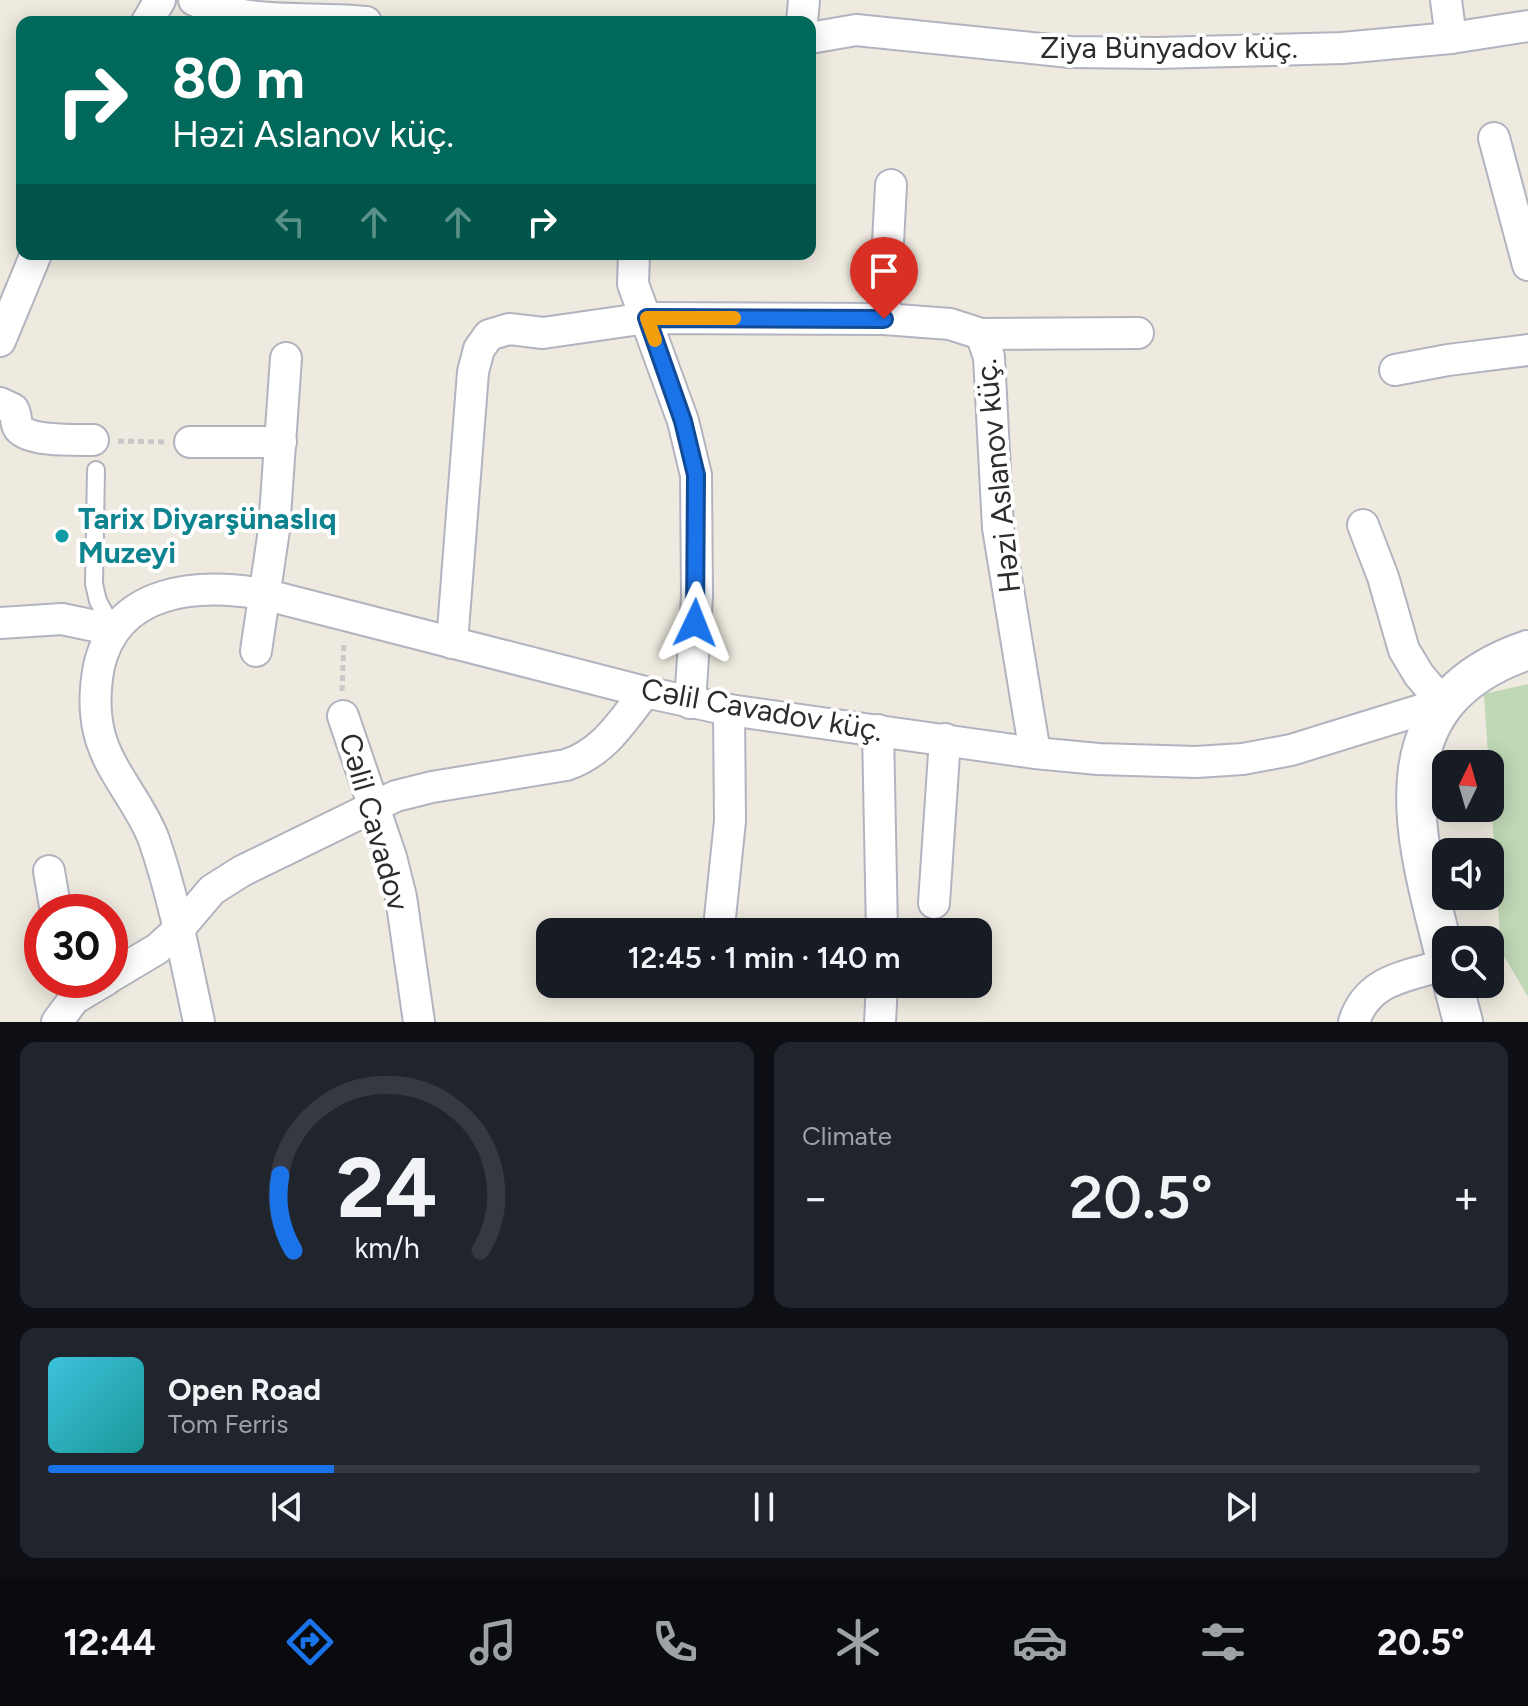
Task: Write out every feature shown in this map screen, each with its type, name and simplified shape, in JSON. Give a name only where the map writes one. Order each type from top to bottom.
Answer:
[{"type":"street","points":[[194,0],[242,15],[260,16]]},
{"type":"street","points":[[1446,0],[1451,38]]},
{"type":"street","name":"Ziya Bünyadov küç.","points":[[816,37],[856,30],[1070,52],[1156,53],[1342,48],[1451,38],[1528,26]]},
{"type":"street","points":[[1494,138],[1528,265]]},
{"type":"street","points":[[884,319],[891,185]]},
{"type":"street","points":[[0,341],[34,260]]},
{"type":"street","points":[[634,260],[633,284],[683,421],[696,475],[697,596],[690,703]]},
{"type":"street","name":"Həzi Aslanov küç.","points":[[452,643],[473,372],[479,349],[489,335],[509,329],[543,333],[647,318],[884,319],[950,324],[981,334],[989,357],[998,528],[1035,753]]},
{"type":"street","points":[[981,334],[1138,333]]},
{"type":"street","points":[[1395,370],[1528,350]]},
{"type":"street","points":[[256,651],[274,530],[286,358]]},
{"type":"street","points":[[0,403],[13,409],[22,432],[94,455]]},
{"type":"street","points":[[190,442],[281,442]]},
{"type":"street","points":[[1363,525],[1383,577],[1404,650],[1419,675],[1443,703]]},
{"type":"street","name":"Cəlil Cavadov küç.","points":[[114,630],[141,607],[174,594],[201,589],[234,589],[690,703],[1035,753],[1112,760],[1196,762],[1243,759],[1291,750],[1443,703]]},
{"type":"street","points":[[0,623],[62,619],[114,630],[103,650],[97,677],[99,732],[106,754],[132,794],[154,840],[199,1022]]},
{"type":"street","points":[[1438,926],[1418,843],[1414,790],[1421,753],[1443,703],[1469,680],[1501,659],[1528,650]]},
{"type":"street","points":[[128,967],[157,949],[178,930],[212,890],[242,871],[396,796],[566,765],[584,759],[604,744],[645,692]]},
{"type":"street","points":[[720,918],[730,821],[729,710]]},
{"type":"street","name":"Cəlil Cavadov","points":[[343,716],[391,857],[401,897],[419,1022]]},
{"type":"street","points":[[878,730],[882,918]]},
{"type":"street","points":[[934,903],[945,739]]},
{"type":"street","points":[[49,871],[53,894]]},
{"type":"street","points":[[1354,1022],[1365,997],[1378,986],[1432,967]]},
{"type":"street","points":[[880,1022],[881,998]]},
{"type":"street","points":[[1457,998],[1463,1022]]},
{"type":"lane","points":[[94,455],[94,584],[98,601],[114,630]]},
{"type":"path","points":[[94,455],[190,442]]},
{"type":"path","points":[[343,716],[341,695],[346,617]]},
{"type":"green space","points":[[1528,684],[1528,997],[1504,956],[1504,926],[1499,926],[1498,910],[1504,910],[1504,838],[1494,838],[1492,822],[1504,822],[1504,750],[1488,750],[1484,694]]},
{"type":"slow traffic","points":[[655,340],[647,318],[734,318]]},
{"type":"place","name":"Tarix Diyarşünaslıq Muzeyi","points":[[62,536]]},
{"type":"route","points":[[695,623],[696,475],[683,421],[647,318],[884,319]]}]
